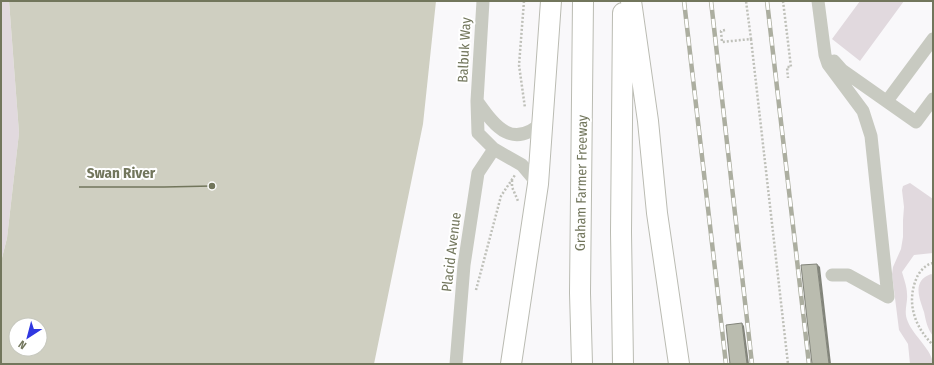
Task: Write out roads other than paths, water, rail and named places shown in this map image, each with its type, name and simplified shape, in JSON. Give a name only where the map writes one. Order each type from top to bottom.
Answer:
[{"type":"highway","points":[[511,364],[538,184],[552,1]]},
{"type":"highway","name":"Graham Farmer Freeway","points":[[582,364],[580,293],[583,1]]},
{"type":"highway","points":[[623,1],[621,232],[623,364]]},
{"type":"highway","points":[[631,1],[648,121],[657,213],[679,364]]},
{"type":"street","name":"Balbuk Way","points":[[483,1],[477,101],[478,133],[494,149],[522,165],[538,184]]},
{"type":"street","points":[[818,1],[825,55],[828,64],[864,111],[871,136],[888,296],[848,275],[832,275]]},
{"type":"street","points":[[822,1],[831,58],[842,70],[916,122],[933,99]]},
{"type":"street","points":[[887,101],[933,39]]},
{"type":"street","name":"Balbuk Way","points":[[477,101],[491,121],[502,132],[512,135],[528,133],[536,129],[544,121]]},
{"type":"street","name":"Placid Avenue","points":[[456,364],[464,265],[478,173],[494,149]]},
{"type":"railway","points":[[684,1],[726,364]]},
{"type":"railway","points":[[711,1],[752,364]]},
{"type":"railway","points":[[767,1],[809,364]]},
{"type":"place","name":"Swan River","points":[[212,186]]}]
